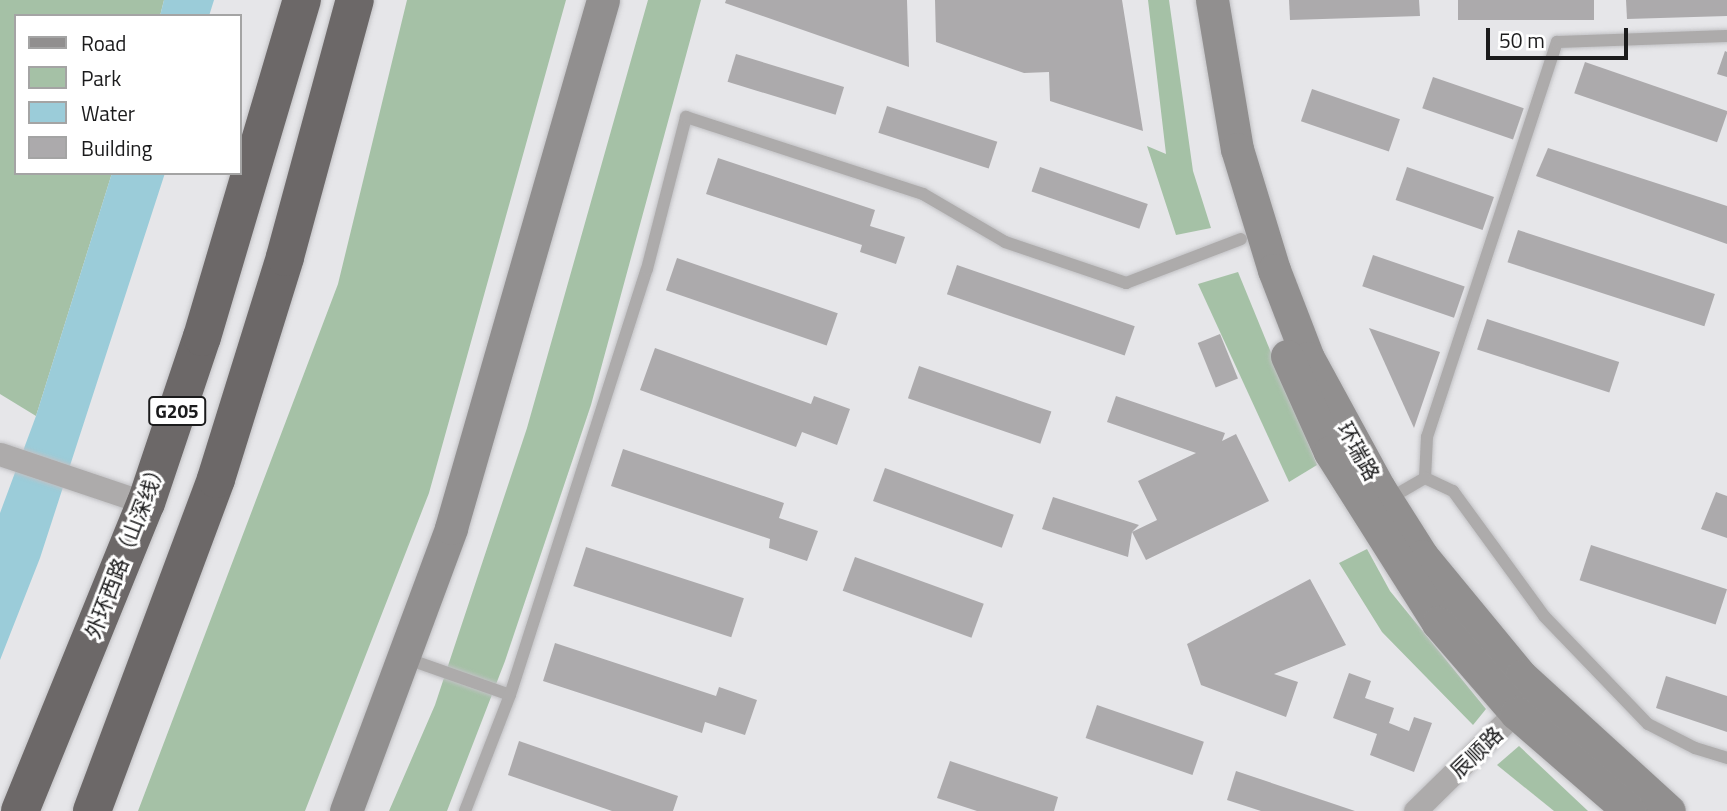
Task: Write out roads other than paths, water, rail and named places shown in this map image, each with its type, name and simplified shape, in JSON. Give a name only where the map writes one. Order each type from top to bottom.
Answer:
[{"type":"highway","name":"外环西路（山深线）","points":[[20,811],[146,503],[202,337],[302,0]]},
{"type":"highway","name":"G205","points":[[92,811],[216,479],[285,257],[355,0]]},
{"type":"main road","points":[[346,811],[451,528],[603,0]]},
{"type":"main road","name":"环瑞路","points":[[1192,0],[1216,142],[1241,239],[1301,394],[1376,507]]},
{"type":"main road","name":"环瑞路","points":[[1212,0],[1237,149],[1274,270],[1308,358],[1376,507],[1438,623],[1526,702],[1669,811]]},
{"type":"main road","name":"环瑞路","points":[[1526,702],[1629,811]]},
{"type":"street","points":[[0,454],[146,503]]},
{"type":"street","name":"辰顺路","points":[[1415,811],[1526,702]]},
{"type":"lane","points":[[1425,478],[1427,437],[1557,42],[1727,36]]},
{"type":"lane","points":[[465,811],[510,695],[647,269],[687,117],[923,194],[1004,242],[1126,283],[1241,239]]},
{"type":"lane","points":[[1376,507],[1425,478]]},
{"type":"lane","points":[[1425,478],[1453,491],[1544,616],[1648,723],[1695,748],[1727,758]]},
{"type":"lane","points":[[403,657],[510,695]]},
{"type":"water","points":[[164,0],[214,0],[210,14],[160,14]]},
{"type":"water","points":[[111,175],[164,175],[40,558],[0,660],[0,513],[36,416]]}]
